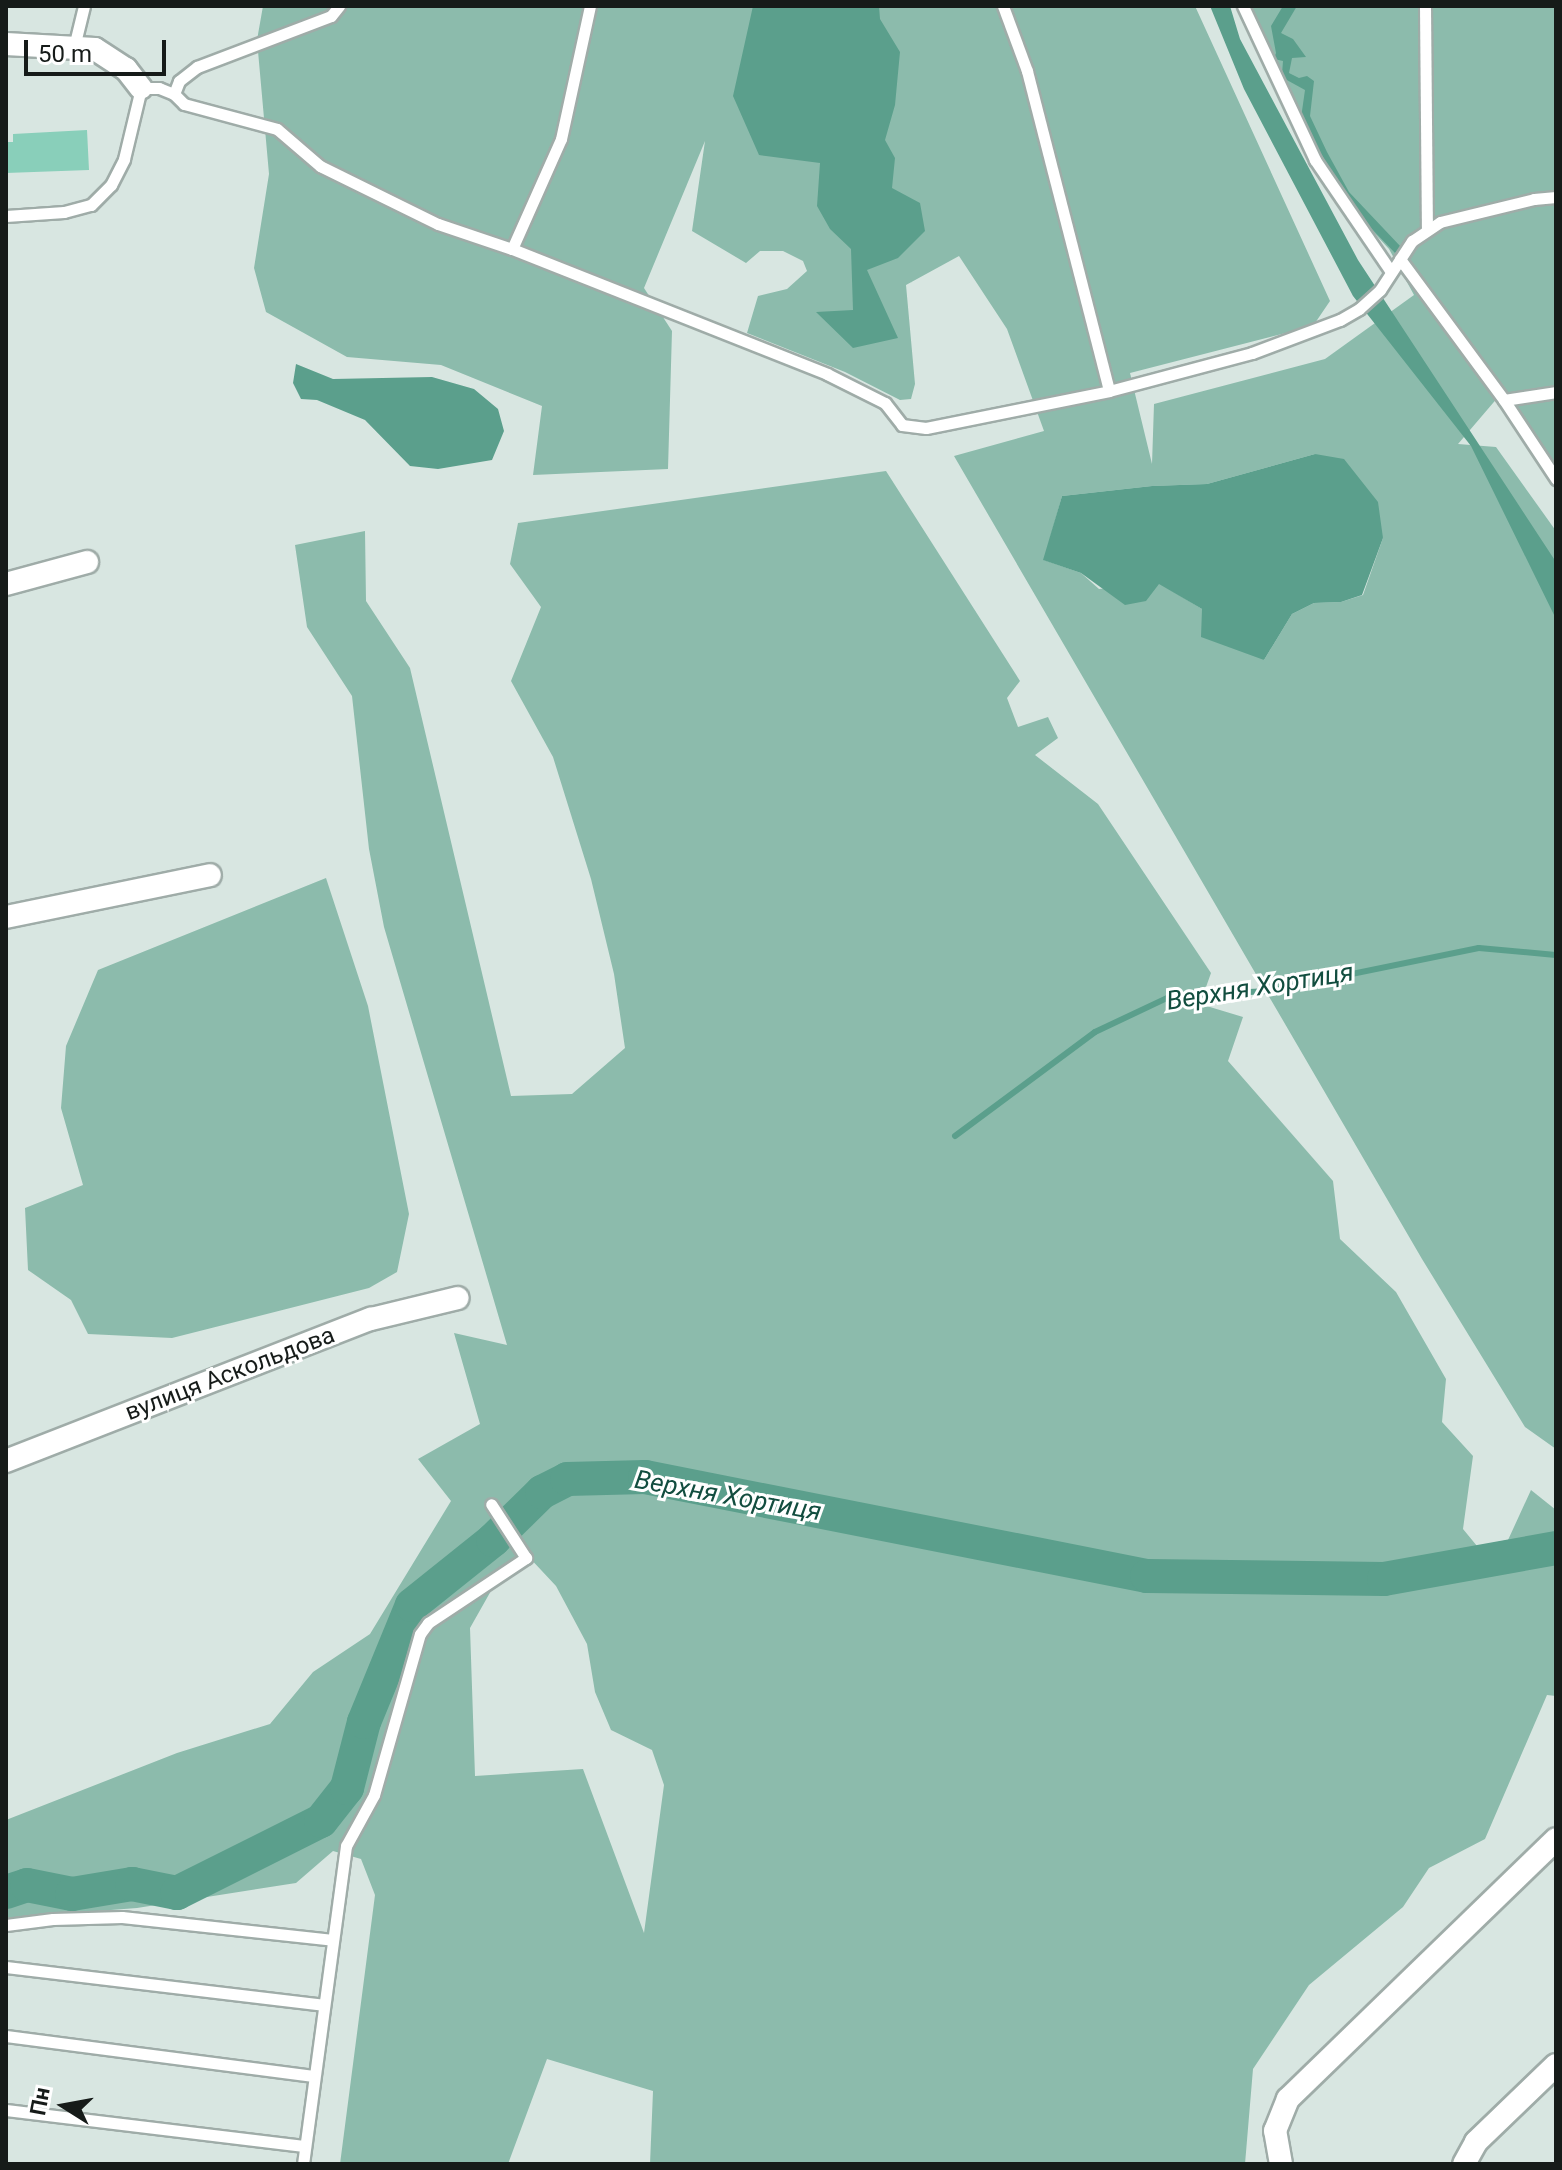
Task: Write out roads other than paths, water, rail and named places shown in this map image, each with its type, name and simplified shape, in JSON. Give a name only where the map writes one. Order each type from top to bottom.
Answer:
[{"type":"street","points":[[6,44],[74,47],[106,54],[126,69],[141,88]]},
{"type":"street","points":[[6,584],[87,562]]},
{"type":"street","points":[[6,917],[210,875]]},
{"type":"street","name":"вулиця Аскольдова","points":[[6,1461],[371,1319],[458,1298]]},
{"type":"street","points":[[1281,2164],[1275,2131],[1288,2099],[1556,1839]]},
{"type":"street","points":[[1464,2164],[1476,2142],[1556,2065]]},
{"type":"lane","points":[[74,47],[84,6]]},
{"type":"lane","points":[[174,94],[179,81],[197,67],[331,16],[339,6]]},
{"type":"lane","points":[[512,249],[561,139],[590,6]]},
{"type":"lane","points":[[1003,6],[1027,71],[1109,391]]},
{"type":"lane","points":[[1243,6],[1315,160],[1391,272]]},
{"type":"lane","points":[[1425,6],[1427,230]]},
{"type":"lane","points":[[6,216],[64,212],[91,205],[111,185],[124,159],[141,88],[150,86],[174,94],[184,104],[277,129],[320,166],[374,196],[438,224],[512,249],[860,388],[885,403],[902,425],[912,428],[953,425],[1109,391],[1252,353],[1340,320],[1359,309],[1391,272],[1412,241],[1440,222],[1534,199],[1556,197]]},
{"type":"lane","points":[[1400,259],[1504,400],[1556,479]]},
{"type":"lane","points":[[1504,400],[1556,392]]},
{"type":"lane","points":[[303,2164],[346,1846],[374,1795],[420,1634],[428,1623],[526,1558],[491,1504]]},
{"type":"lane","points":[[6,1925],[53,1919],[122,1917],[333,1940]]},
{"type":"lane","points":[[6,1967],[323,2005]]},
{"type":"lane","points":[[6,2036],[313,2076]]},
{"type":"lane","points":[[6,2110],[304,2146]]},
{"type":"waterway","name":"Верхня Хортиця","points":[[955,1136],[1095,1032],[1171,996],[1269,991],[1479,948],[1556,955]]},
{"type":"waterway","name":"Верхня Хортиця","points":[[6,1892],[27,1885],[72,1894],[132,1884],[177,1893],[321,1821],[347,1788],[364,1722],[412,1605],[493,1540],[542,1492],[567,1479],[645,1477],[1147,1576],[1384,1579],[1556,1548]]}]
